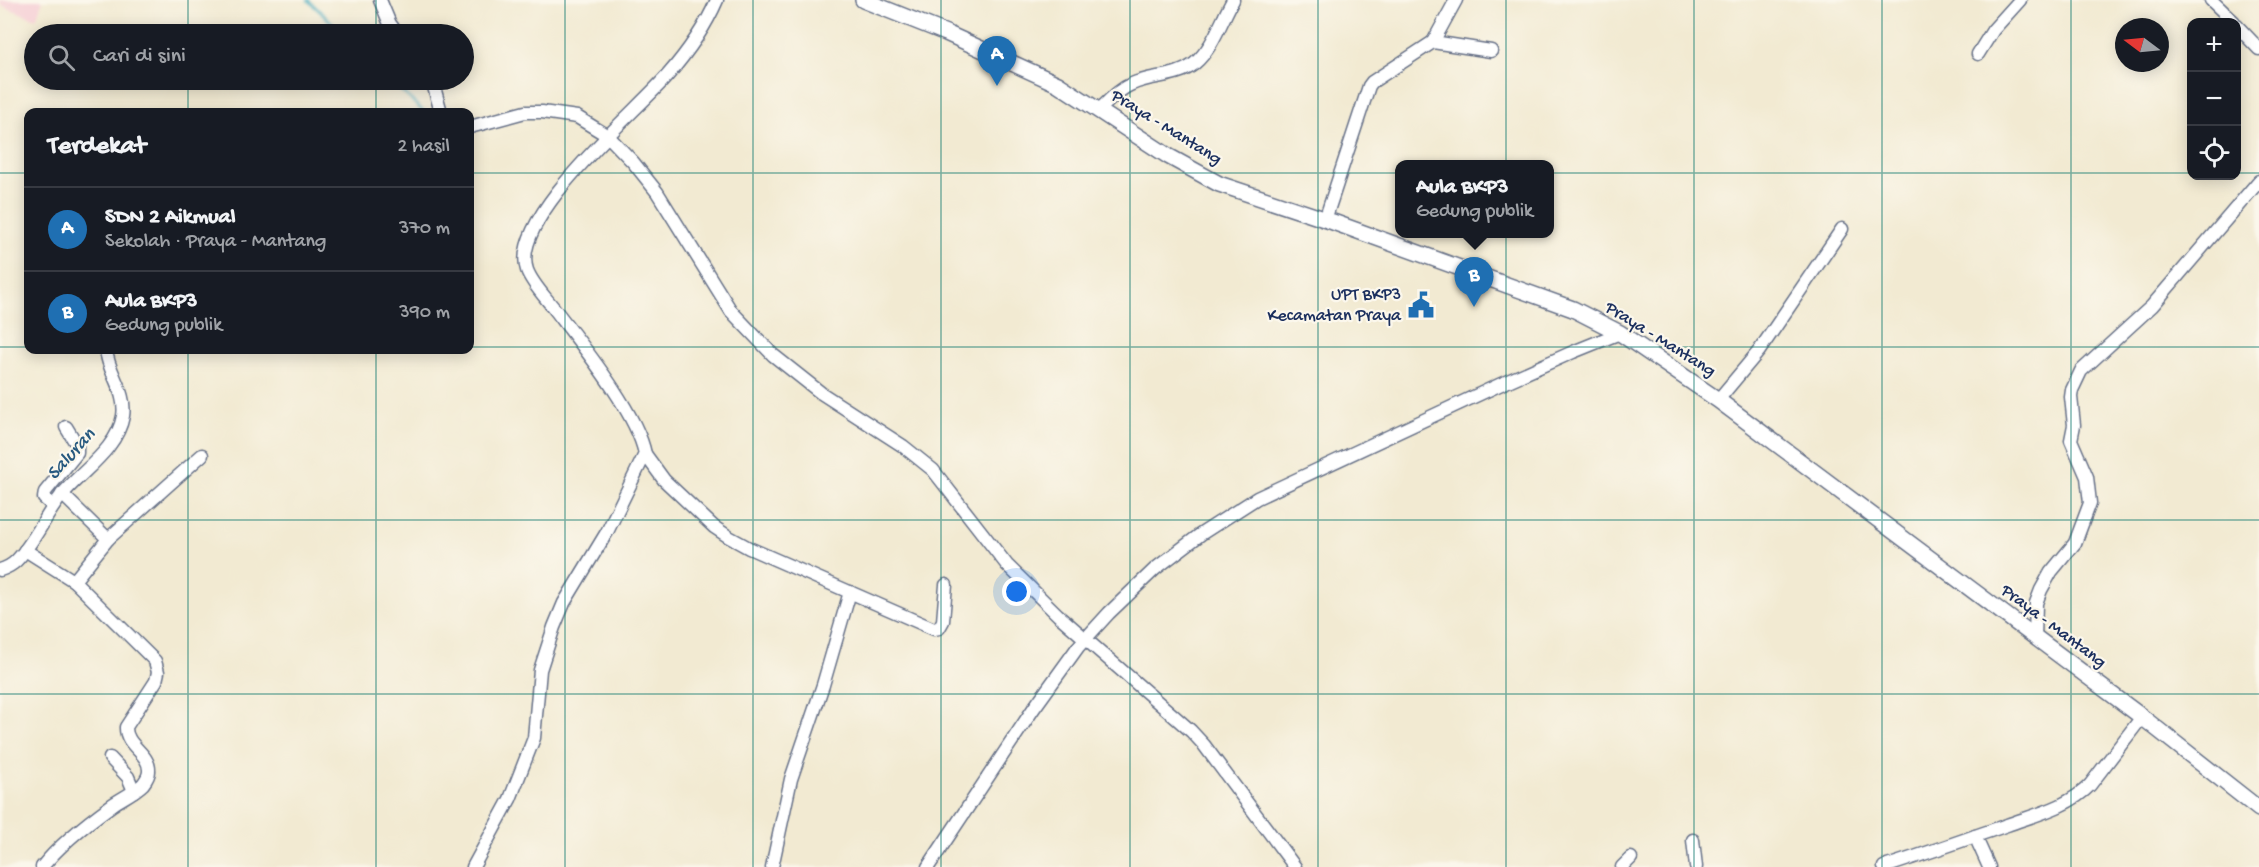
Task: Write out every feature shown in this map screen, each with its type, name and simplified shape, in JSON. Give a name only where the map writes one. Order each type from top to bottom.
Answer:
[{"type":"main road","name":"Praya - Mantang","points":[[863,0],[946,33],[1058,84],[1168,156],[1219,184],[1573,309],[1620,333],[1718,400],[2142,717],[2259,809]]},
{"type":"street","points":[[380,0],[390,24]]},
{"type":"street","points":[[717,0],[708,19],[669,74],[574,172],[533,227],[527,240],[524,256],[527,272],[574,334],[627,412],[645,454],[671,486],[714,526],[749,549],[934,629],[939,628],[943,621],[946,585]]},
{"type":"street","points":[[1099,110],[1131,84],[1167,76],[1193,65],[1211,41],[1233,0]]},
{"type":"street","points":[[1325,220],[1369,86],[1382,74],[1433,42],[1456,0]]},
{"type":"street","points":[[1978,54],[1993,30],[2020,0]]},
{"type":"street","points":[[2211,0],[2229,18]]},
{"type":"street","points":[[2241,30],[2259,49]]},
{"type":"street","points":[[1433,42],[1491,51]]},
{"type":"street","points":[[435,90],[440,108]]},
{"type":"street","points":[[474,126],[518,114],[542,112],[578,117],[608,136],[657,192],[731,311],[773,355],[821,393],[903,446],[933,470],[1007,565],[1058,615],[1204,745],[1295,867]]},
{"type":"street","points":[[2035,638],[2036,603],[2041,590],[2051,572],[2075,543],[2090,503],[2087,477],[2071,440],[2074,425],[2072,390],[2081,371],[2152,306],[2259,181]]},
{"type":"street","points":[[1718,400],[1759,351],[1842,229]]},
{"type":"street","points":[[928,867],[1034,708],[1086,638],[1155,569],[1201,534],[1257,498],[1520,375],[1620,333]]},
{"type":"street","points":[[0,570],[11,565],[25,550],[49,503],[62,494],[110,444],[119,428],[123,416],[122,393],[107,354]]},
{"type":"street","points":[[49,503],[45,492],[77,453],[77,445],[66,427]]},
{"type":"street","points":[[473,867],[510,799],[534,738],[540,670],[554,627],[564,603],[607,532],[645,454]]},
{"type":"street","points":[[74,581],[108,539],[202,455]]},
{"type":"street","points":[[62,494],[108,539]]},
{"type":"street","points":[[25,550],[74,581],[142,646],[158,667],[156,681],[126,727],[128,740],[146,761],[149,768],[147,779],[134,791],[98,815],[49,864]]},
{"type":"street","points":[[772,867],[791,779],[823,685],[850,592]]},
{"type":"street","points":[[1884,867],[2049,809],[2084,791],[2142,717]]},
{"type":"street","points":[[110,758],[128,777],[134,791]]},
{"type":"street","points":[[1975,836],[1989,867]]},
{"type":"street","points":[[1694,840],[1696,867]]},
{"type":"shaded area","points":[[0,0],[43,0],[36,19],[0,5]]},
{"type":"waterway","name":"Saluran","points":[[308,0],[333,24]]},
{"type":"waterway","name":"Saluran","points":[[401,90],[420,108]]},
{"type":"place","name":"SDN 2 Aikmual","points":[[997,86]]},
{"type":"place","name":"UPT BKP3 Kecamatan Praya","points":[[1421,305]]},
{"type":"place","name":"Aula BKP3","points":[[1474,307]]}]
